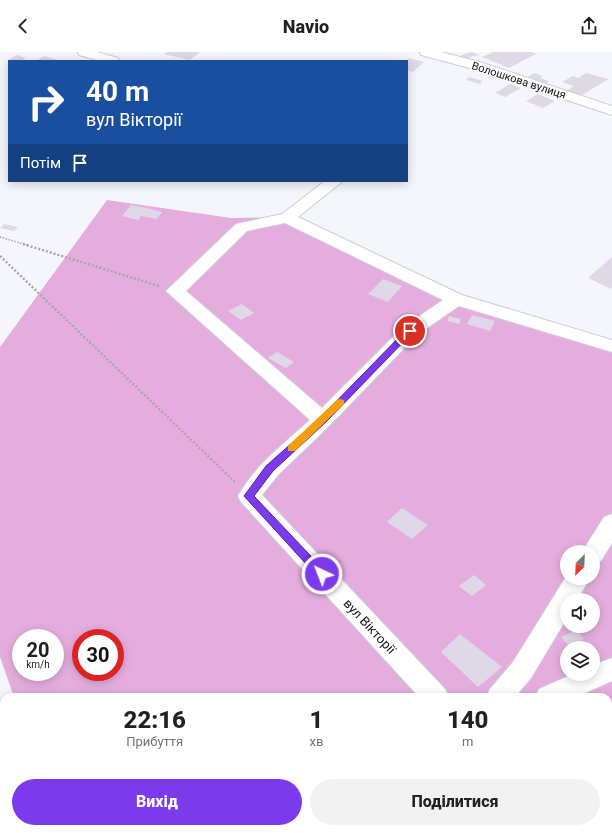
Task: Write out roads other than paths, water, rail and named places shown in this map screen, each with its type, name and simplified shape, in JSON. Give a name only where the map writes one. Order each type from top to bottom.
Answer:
[{"type":"street","points":[[84,52],[110,60]]},
{"type":"street","name":"Волошкова вулиця","points":[[426,52],[475,65],[612,111]]},
{"type":"street","points":[[334,182],[286,218],[242,227],[175,291],[323,420],[410,331],[456,299]]},
{"type":"street","points":[[286,218],[456,299],[612,346]]},
{"type":"street","name":"вул Вікторії","points":[[323,420],[270,469],[249,496],[432,693]]},
{"type":"street","points":[[599,545],[612,523]]},
{"type":"street","points":[[502,693],[522,670],[574,585]]},
{"type":"street","points":[[557,693],[612,669]]}]
